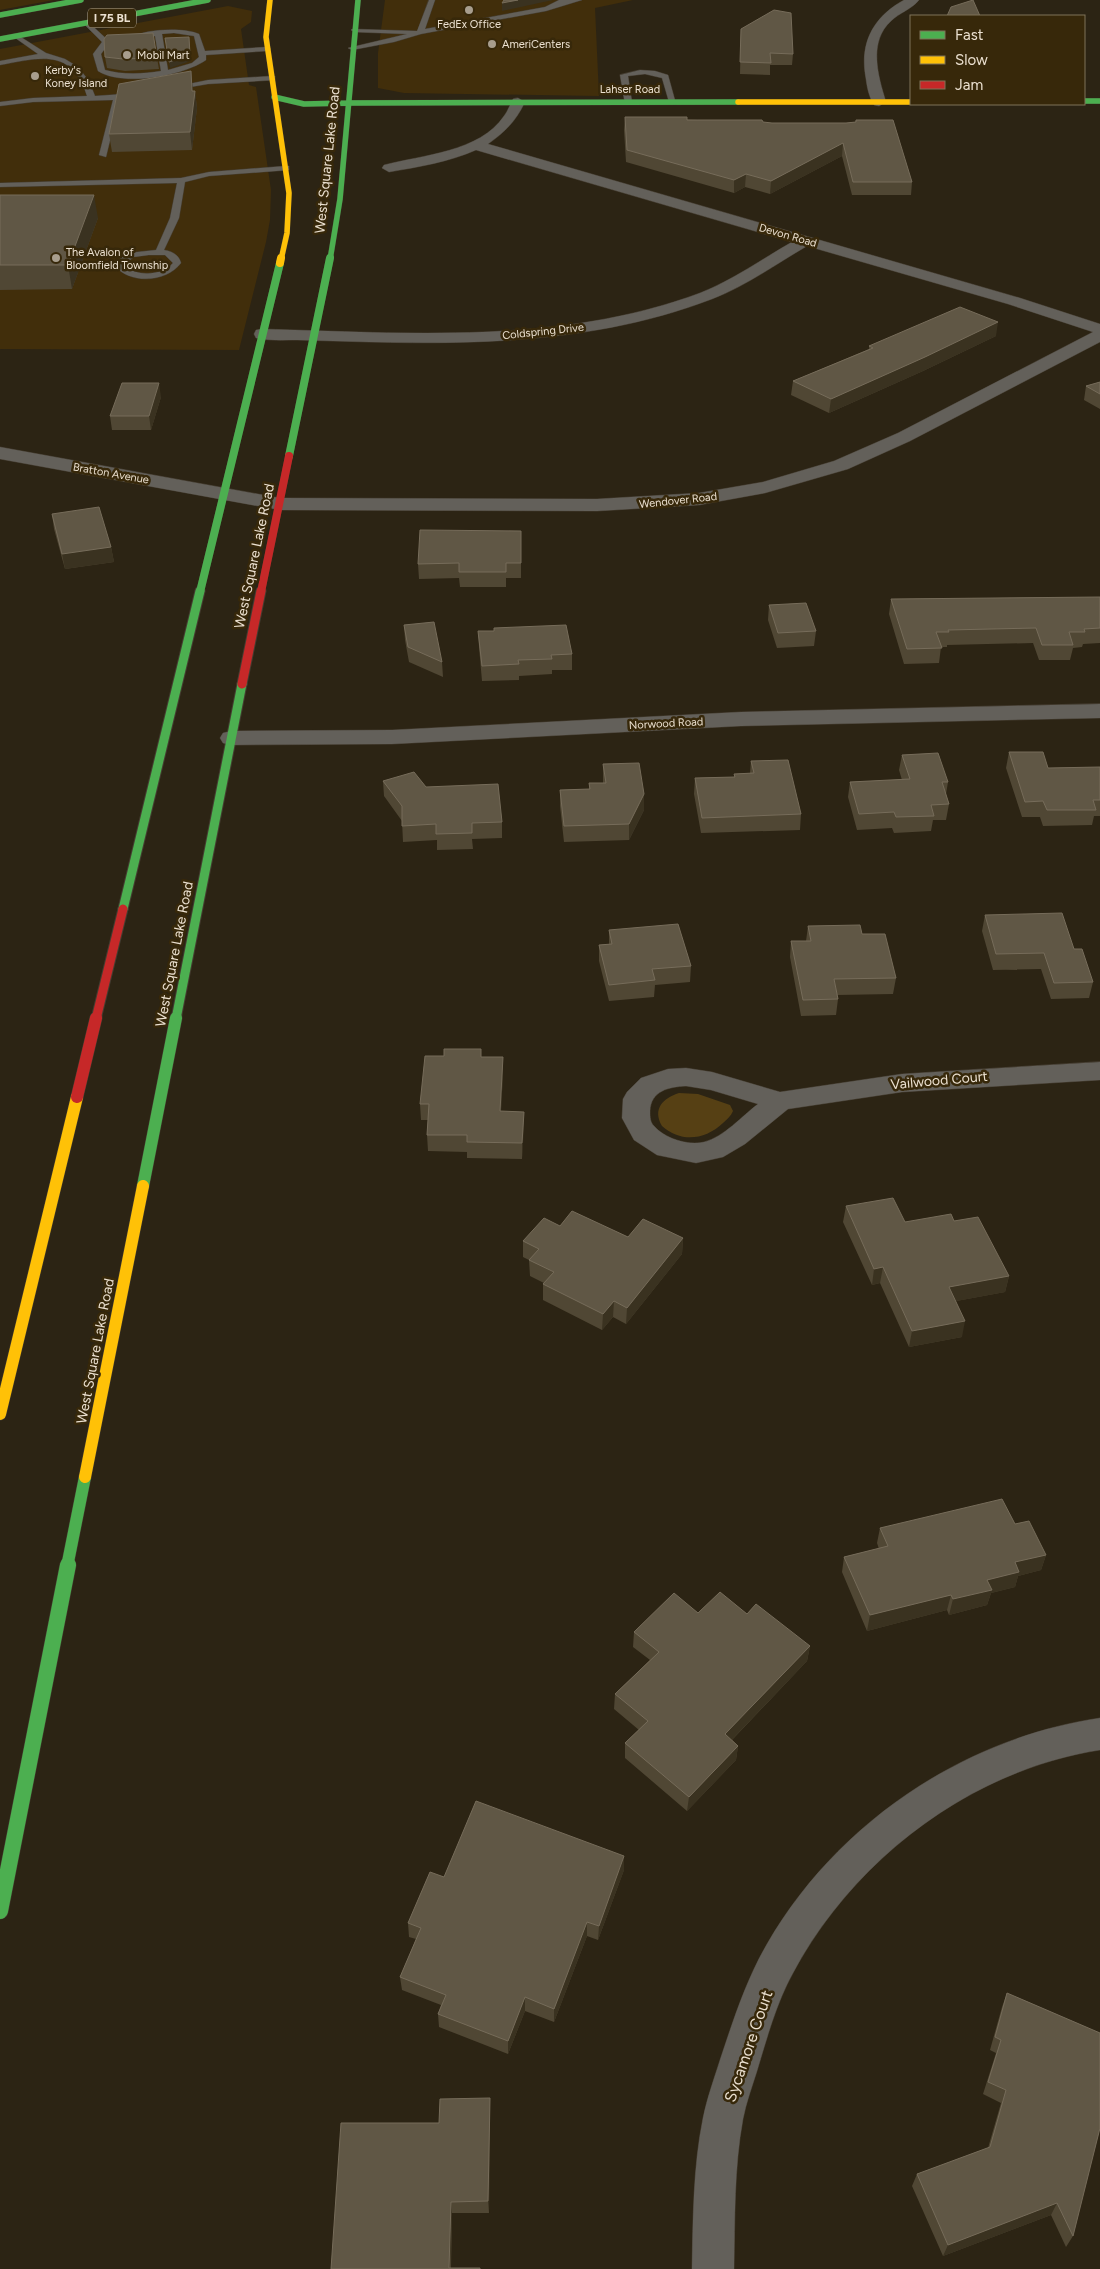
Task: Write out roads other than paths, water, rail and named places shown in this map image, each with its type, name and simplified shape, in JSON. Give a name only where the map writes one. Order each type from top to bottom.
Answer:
[{"type":"main road","name":"I 75 BL","points":[[0,15],[81,0]]},
{"type":"main road","name":"I 75 BL","points":[[16,36],[208,0]]},
{"type":"main road","points":[[0,1414],[286,233],[289,210],[286,173],[267,49],[266,29],[270,0]]},
{"type":"main road","name":"West Square Lake Road","points":[[0,1911],[231,738],[339,208],[352,48],[358,0]]},
{"type":"main road","points":[[0,23],[96,5]]},
{"type":"main road","points":[[0,37],[16,36]]},
{"type":"main road","name":"Lahser Road","points":[[274,97],[304,104],[910,102]]},
{"type":"main road","points":[[1085,101],[1100,101]]},
{"type":"street","points":[[879,102],[868,62],[871,44],[884,21],[898,9],[913,0]]},
{"type":"street","points":[[390,168],[442,156],[475,145],[510,122],[518,102]]},
{"type":"street","name":"Devon Road","points":[[475,145],[1014,301],[1100,329]]},
{"type":"street","name":"Coldspring Drive","points":[[262,334],[487,336],[535,333],[606,324],[661,311],[708,295],[805,241]]},
{"type":"street","name":"Wendover Road","points":[[223,493],[280,504],[629,504],[699,499],[765,487],[823,472],[868,454],[1100,335]]},
{"type":"street","name":"Bratton Avenue","points":[[0,453],[223,493]]},
{"type":"street","name":"Norwood Road","points":[[231,738],[392,737],[741,719],[1100,711]]},
{"type":"street","name":"Vailwood Court","points":[[780,1101],[756,1118],[735,1137],[713,1150],[696,1153],[667,1148],[644,1133],[636,1118],[637,1100],[650,1085],[668,1078],[686,1077],[712,1081],[780,1101],[902,1082],[1100,1071]]},
{"type":"street","name":"Sycamore Court","points":[[712,2269],[715,2183],[724,2117],[752,2023],[779,1959],[807,1915],[861,1851],[892,1824],[948,1787],[1000,1762],[1046,1746],[1100,1734]]},
{"type":"lane","points":[[420,32],[432,0]]},
{"type":"lane","points":[[352,48],[394,40],[420,32],[526,13],[560,2],[578,0]]},
{"type":"lane","points":[[86,23],[110,41],[97,54],[102,71],[114,76],[142,76],[165,72],[198,64],[203,58],[197,47],[197,35],[192,32],[174,31],[162,45],[165,72]]},
{"type":"lane","points":[[354,30],[420,32]]},
{"type":"lane","points":[[16,36],[44,55]]},
{"type":"lane","points":[[128,39],[162,45],[173,54]]},
{"type":"lane","points":[[197,47],[267,49]]},
{"type":"lane","points":[[189,56],[197,47]]},
{"type":"lane","points":[[0,63],[44,55],[60,58],[74,66],[88,82],[92,99]]},
{"type":"lane","points":[[628,102],[624,75],[631,72],[656,72],[665,77],[673,102]]},
{"type":"lane","points":[[163,90],[208,82],[272,78]]},
{"type":"lane","points":[[0,104],[27,100],[117,98],[144,93]]},
{"type":"lane","points":[[103,155],[117,98]]},
{"type":"lane","points":[[0,186],[194,178],[208,182],[286,173]]},
{"type":"lane","points":[[159,252],[166,241],[182,191],[181,180]]},
{"type":"lane","points":[[159,252],[176,259],[175,266],[163,272],[145,275],[128,272],[120,266],[120,262],[131,255],[159,252]]},
{"type":"place","name":"FedEx Office","points":[[469,10]]},
{"type":"place","name":"AmeriCenters","points":[[492,44]]},
{"type":"place","name":"Mobil Mart","points":[[127,55]]},
{"type":"place","name":"Kerby's Koney Island","points":[[35,76]]},
{"type":"place","name":"The Avalon of Bloomfield Township","points":[[56,258]]}]
